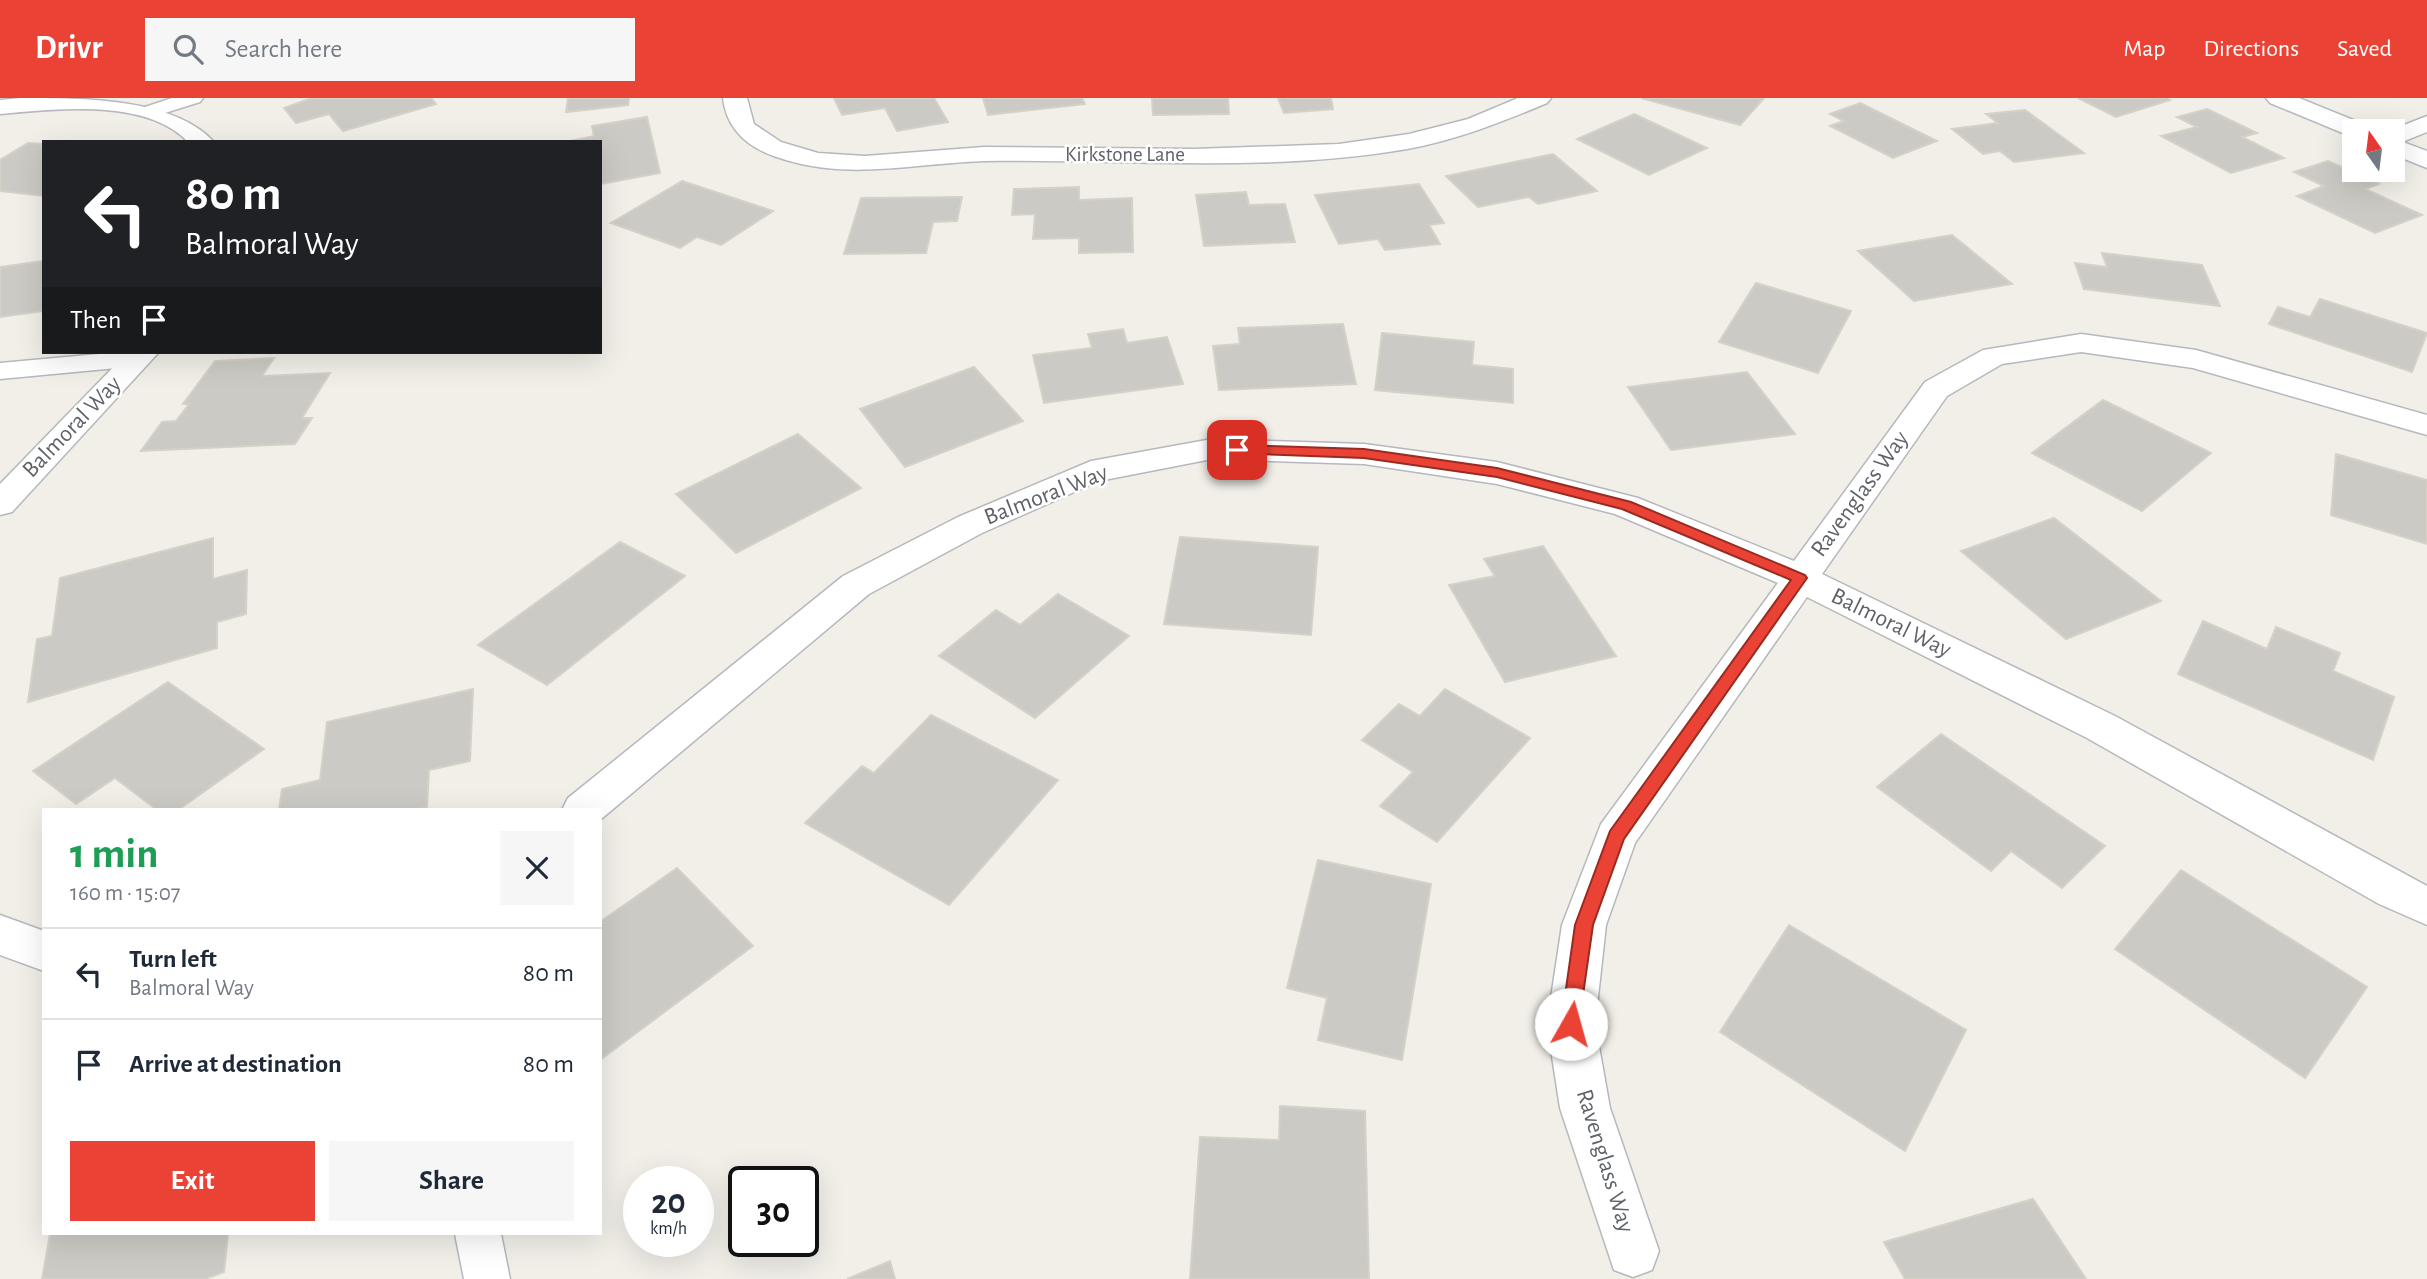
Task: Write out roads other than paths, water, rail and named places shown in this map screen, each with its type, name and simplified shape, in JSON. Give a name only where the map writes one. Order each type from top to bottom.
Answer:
[{"type":"street","name":"Kirkstone Lane","points":[[735,98],[735,115],[746,131],[768,144],[793,155],[833,164],[874,164],[968,155],[1253,155],[1348,150],[1438,136],[1509,113],[1539,98]]},
{"type":"street","points":[[2278,98],[2342,124]]},
{"type":"street","points":[[0,107],[52,102],[127,104],[178,119],[200,140]]},
{"type":"street","points":[[2405,133],[2427,123]]},
{"type":"street","points":[[2405,151],[2427,160]]},
{"type":"street","name":"Ravenglass Way","points":[[1633,1251],[1585,1108],[1571,1024],[1584,925],[1616,836],[1936,388],[1994,356],[2081,342],[2196,359],[2427,425]]},
{"type":"street","name":"Balmoral Way","points":[[0,504],[141,355]]},
{"type":"street","name":"Balmoral Way","points":[[585,808],[856,585],[970,525],[1091,472],[1212,449],[1364,454],[1497,473],[1626,506],[1800,578],[2101,727],[2394,891],[2427,906]]},
{"type":"street","points":[[0,935],[42,950]]},
{"type":"lane","points":[[152,111],[193,98]]},
{"type":"lane","points":[[0,371],[141,355]]},
{"type":"lane","points":[[478,1235],[487,1279]]}]
